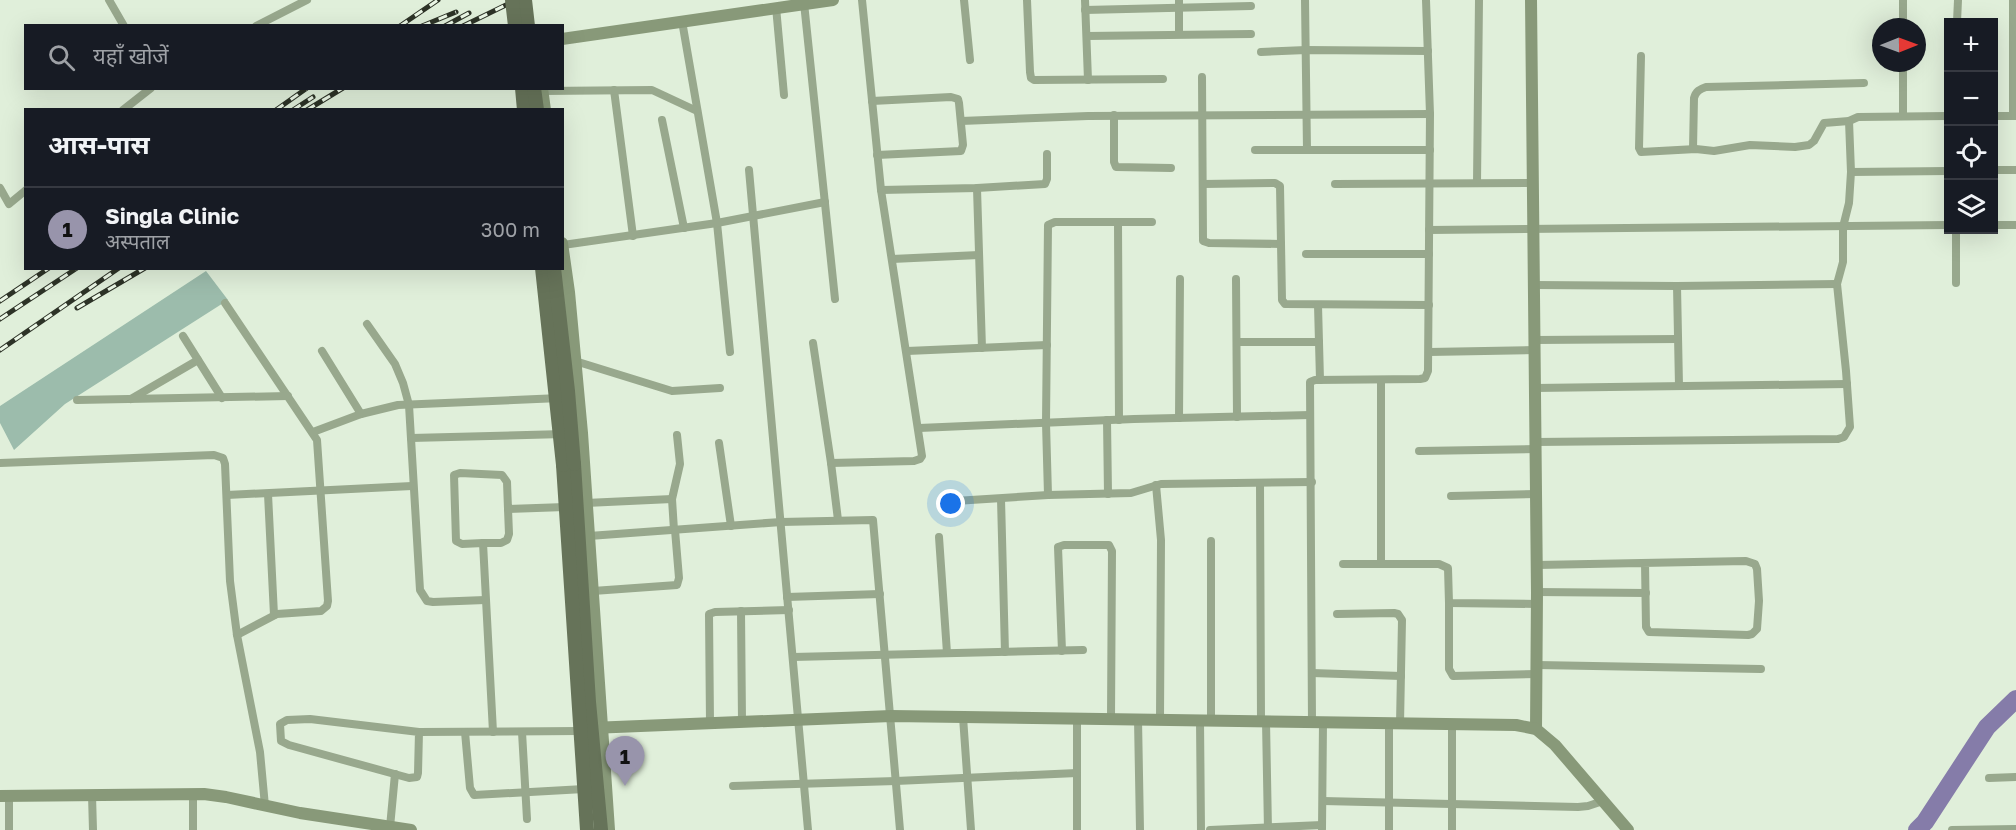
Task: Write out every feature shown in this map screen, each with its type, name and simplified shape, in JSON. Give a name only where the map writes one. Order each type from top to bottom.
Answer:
[{"type":"main road","points":[[512,0],[515,24]]},
{"type":"main road","points":[[525,0],[528,24]]},
{"type":"main road","points":[[522,90],[524,108]]},
{"type":"main road","points":[[537,108],[540,90]]},
{"type":"main road","points":[[542,270],[568,464],[601,830]]},
{"type":"main road","points":[[554,270],[568,391],[568,464],[564,507],[591,728],[584,789],[587,830]]},
{"type":"street","points":[[110,0],[123,24]]},
{"type":"street","points":[[260,24],[307,0]]},
{"type":"street","points":[[564,39],[833,0]]},
{"type":"street","points":[[831,463],[920,459],[922,452],[881,190],[862,0]]},
{"type":"street","points":[[964,0],[970,60]]},
{"type":"street","points":[[1027,0],[1031,78],[1034,80],[1163,79]]},
{"type":"street","points":[[1305,0],[1307,150]]},
{"type":"street","points":[[1210,830],[1322,827],[1323,801],[1318,722],[1312,672],[1310,382],[1425,378],[1428,371],[1430,114],[1426,0]]},
{"type":"street","points":[[1477,183],[1479,0]]},
{"type":"street","points":[[1531,0],[1537,564],[1536,729]]},
{"type":"street","points":[[1903,18],[1904,0]]},
{"type":"street","points":[[1957,18],[1958,0]]},
{"type":"street","points":[[1998,116],[2015,116],[2013,0]]},
{"type":"street","points":[[804,3],[835,298]]},
{"type":"street","points":[[1179,4],[1179,34]]},
{"type":"street","points":[[1088,80],[1085,5],[1251,6]]},
{"type":"street","points":[[776,7],[784,96]]},
{"type":"street","points":[[682,21],[717,223],[730,352]]},
{"type":"street","points":[[1087,36],[1251,34]]},
{"type":"street","points":[[1260,52],[1428,51]]},
{"type":"street","points":[[1641,56],[1640,150],[1643,152],[1693,149],[1714,151],[1755,145],[1803,146],[1814,141],[1824,123],[1849,121],[1858,117],[1944,116]]},
{"type":"street","points":[[1903,72],[1903,116]]},
{"type":"street","points":[[1202,77],[1202,238],[1205,243],[1281,244]]},
{"type":"street","points":[[1693,149],[1694,98],[1700,89],[1864,83]]},
{"type":"street","points":[[564,89],[652,90],[698,111]]},
{"type":"street","points":[[126,108],[148,90]]},
{"type":"street","points":[[540,90],[545,108]]},
{"type":"street","points":[[614,90],[633,236]]},
{"type":"street","points":[[872,101],[955,97],[959,103],[961,121],[963,145],[961,151],[878,156]]},
{"type":"street","points":[[961,121],[1114,116],[1430,114]]},
{"type":"street","points":[[1114,116],[1114,162],[1116,167],[1171,168]]},
{"type":"street","points":[[662,120],[684,228]]},
{"type":"street","points":[[1419,451],[1536,445],[1838,439],[1844,437],[1850,427],[1837,284],[1843,262],[1843,227],[1850,203],[1849,121]]},
{"type":"street","points":[[1255,150],[1430,150]]},
{"type":"street","points":[[881,190],[1045,184],[1047,154]]},
{"type":"street","points":[[749,170],[808,830]]},
{"type":"street","points":[[1998,170],[2016,170]]},
{"type":"street","points":[[1851,172],[1944,171]]},
{"type":"street","points":[[1335,183],[1533,183]]},
{"type":"street","points":[[1203,184],[1278,184],[1281,190],[1283,303],[1288,305],[1429,305]]},
{"type":"street","points":[[0,188],[9,204],[24,192]]},
{"type":"street","points":[[977,188],[982,348]]},
{"type":"street","points":[[564,244],[717,223],[825,202]]},
{"type":"street","points":[[1048,495],[1046,423],[1048,225],[1051,222],[1152,222]]},
{"type":"street","points":[[1118,222],[1119,420]]},
{"type":"street","points":[[1429,230],[1944,225]]},
{"type":"street","points":[[1998,225],[2016,225]]},
{"type":"street","points":[[1956,234],[1956,283]]},
{"type":"street","points":[[564,253],[576,361],[589,536],[592,591],[591,728],[609,830]]},
{"type":"street","points":[[1306,254],[1429,254]]},
{"type":"street","points":[[892,259],[979,255]]},
{"type":"street","points":[[1179,418],[1180,279]]},
{"type":"street","points":[[1236,279],[1237,417]]},
{"type":"street","points":[[1534,285],[1837,284]]},
{"type":"street","points":[[1677,286],[1679,386]]},
{"type":"street","points":[[225,303],[312,432],[318,447],[327,606],[321,611],[274,615],[237,634]]},
{"type":"street","points":[[1318,305],[1320,380]]},
{"type":"street","points":[[367,324],[395,364],[409,405],[412,486],[420,590],[427,601],[433,602],[485,600]]},
{"type":"street","points":[[183,336],[222,398]]},
{"type":"street","points":[[1429,352],[1678,339]]},
{"type":"street","points":[[1237,342],[1319,342]]},
{"type":"street","points":[[813,343],[838,520]]},
{"type":"street","points":[[907,351],[1047,345]]},
{"type":"street","points":[[322,351],[361,414]]},
{"type":"street","points":[[128,400],[198,360]]},
{"type":"street","points":[[576,361],[672,391],[720,388]]},
{"type":"street","points":[[1381,380],[1381,564]]},
{"type":"street","points":[[1535,388],[1847,384]]},
{"type":"street","points":[[76,400],[288,396]]},
{"type":"street","points":[[312,432],[384,408],[579,397]]},
{"type":"street","points":[[919,428],[1310,415]]},
{"type":"street","points":[[1107,420],[1108,494]]},
{"type":"street","points":[[411,438],[582,433]]},
{"type":"street","points":[[592,591],[677,585],[679,578],[672,499],[680,464],[677,435]]},
{"type":"street","points":[[719,443],[731,526]]},
{"type":"street","points":[[0,463],[220,456],[225,464],[230,581],[237,634],[260,752],[266,806]]},
{"type":"street","points":[[460,473],[501,475],[507,482],[508,509],[509,534],[507,540],[501,543],[462,544],[456,541],[454,475],[460,473]]},
{"type":"street","points":[[955,501],[1138,492],[1156,485],[1312,482]]},
{"type":"street","points":[[1260,483],[1268,829]]},
{"type":"street","points":[[1156,485],[1161,540],[1160,719]]},
{"type":"street","points":[[227,495],[412,486]]},
{"type":"street","points":[[268,494],[274,615]]},
{"type":"street","points":[[1451,496],[1536,494]]},
{"type":"street","points":[[586,503],[672,499]]},
{"type":"street","points":[[1001,499],[1005,652]]},
{"type":"street","points":[[508,509],[564,507]]},
{"type":"street","points":[[589,536],[781,522],[869,519],[874,521],[900,830]]},
{"type":"street","points":[[939,537],[947,653]]},
{"type":"street","points":[[1201,830],[1211,541]]},
{"type":"street","points":[[483,543],[493,732]]},
{"type":"street","points":[[1062,651],[1058,547],[1109,545],[1112,551],[1111,718]]},
{"type":"street","points":[[1537,564],[1751,562],[1757,569],[1759,601],[1757,629],[1748,635],[1649,632],[1646,627],[1645,563]]},
{"type":"street","points":[[1342,564],[1444,565],[1448,568],[1449,669],[1453,676],[1537,670],[1761,669]]},
{"type":"street","points":[[1449,603],[1646,593]]},
{"type":"street","points":[[788,597],[880,594]]},
{"type":"street","points":[[710,723],[708,617],[711,612],[789,610]]},
{"type":"street","points":[[741,611],[742,722]]},
{"type":"street","points":[[1337,614],[1398,614],[1402,620],[1401,676],[1395,724],[1389,830]]},
{"type":"street","points":[[793,657],[1083,650]]},
{"type":"street","points":[[1312,672],[1401,676]]},
{"type":"street","points":[[419,732],[417,777],[410,778],[289,745],[281,741],[280,724],[287,720],[310,719],[419,732],[522,732],[891,716],[1516,725],[1536,729],[1555,746],[1628,830]]},
{"type":"street","points":[[963,717],[971,830]]},
{"type":"street","points":[[1077,718],[1077,830]]},
{"type":"street","points":[[1138,719],[1140,830]]},
{"type":"street","points":[[1452,725],[1452,830]]},
{"type":"street","points":[[465,732],[471,792],[477,795],[584,789]]},
{"type":"street","points":[[522,732],[527,819]]},
{"type":"street","points":[[733,786],[896,782],[1077,773]]},
{"type":"street","points":[[390,827],[395,774]]},
{"type":"street","points":[[1989,778],[2016,777]]},
{"type":"street","points":[[193,794],[193,830]]},
{"type":"street","points":[[9,830],[4,796],[193,794],[226,796],[266,806],[411,830]]},
{"type":"street","points":[[92,795],[93,830]]},
{"type":"street","points":[[1323,801],[1578,807],[1603,801]]},
{"type":"street","points":[[1952,830],[2016,829]]},
{"type":"green space","points":[[206,271],[228,300],[65,404],[14,450],[0,423],[0,406]]},
{"type":"waterway","points":[[1917,830],[1925,822],[1987,727],[2016,699]]},
{"type":"railway","points":[[403,24],[438,0]]},
{"type":"railway","points":[[467,24],[516,0]]},
{"type":"railway","points":[[427,24],[456,12]]},
{"type":"railway","points":[[449,24],[469,13]]},
{"type":"railway","points":[[279,108],[304,90]]},
{"type":"railway","points":[[310,108],[340,90]]},
{"type":"railway","points":[[296,108],[313,97]]},
{"type":"railway","points":[[0,301],[46,270]]},
{"type":"railway","points":[[0,319],[74,270]]},
{"type":"railway","points":[[0,350],[116,270]]},
{"type":"railway","points":[[77,308],[142,270]]},
{"type":"place","name":"Singla Clinic","points":[[625,786]]}]
